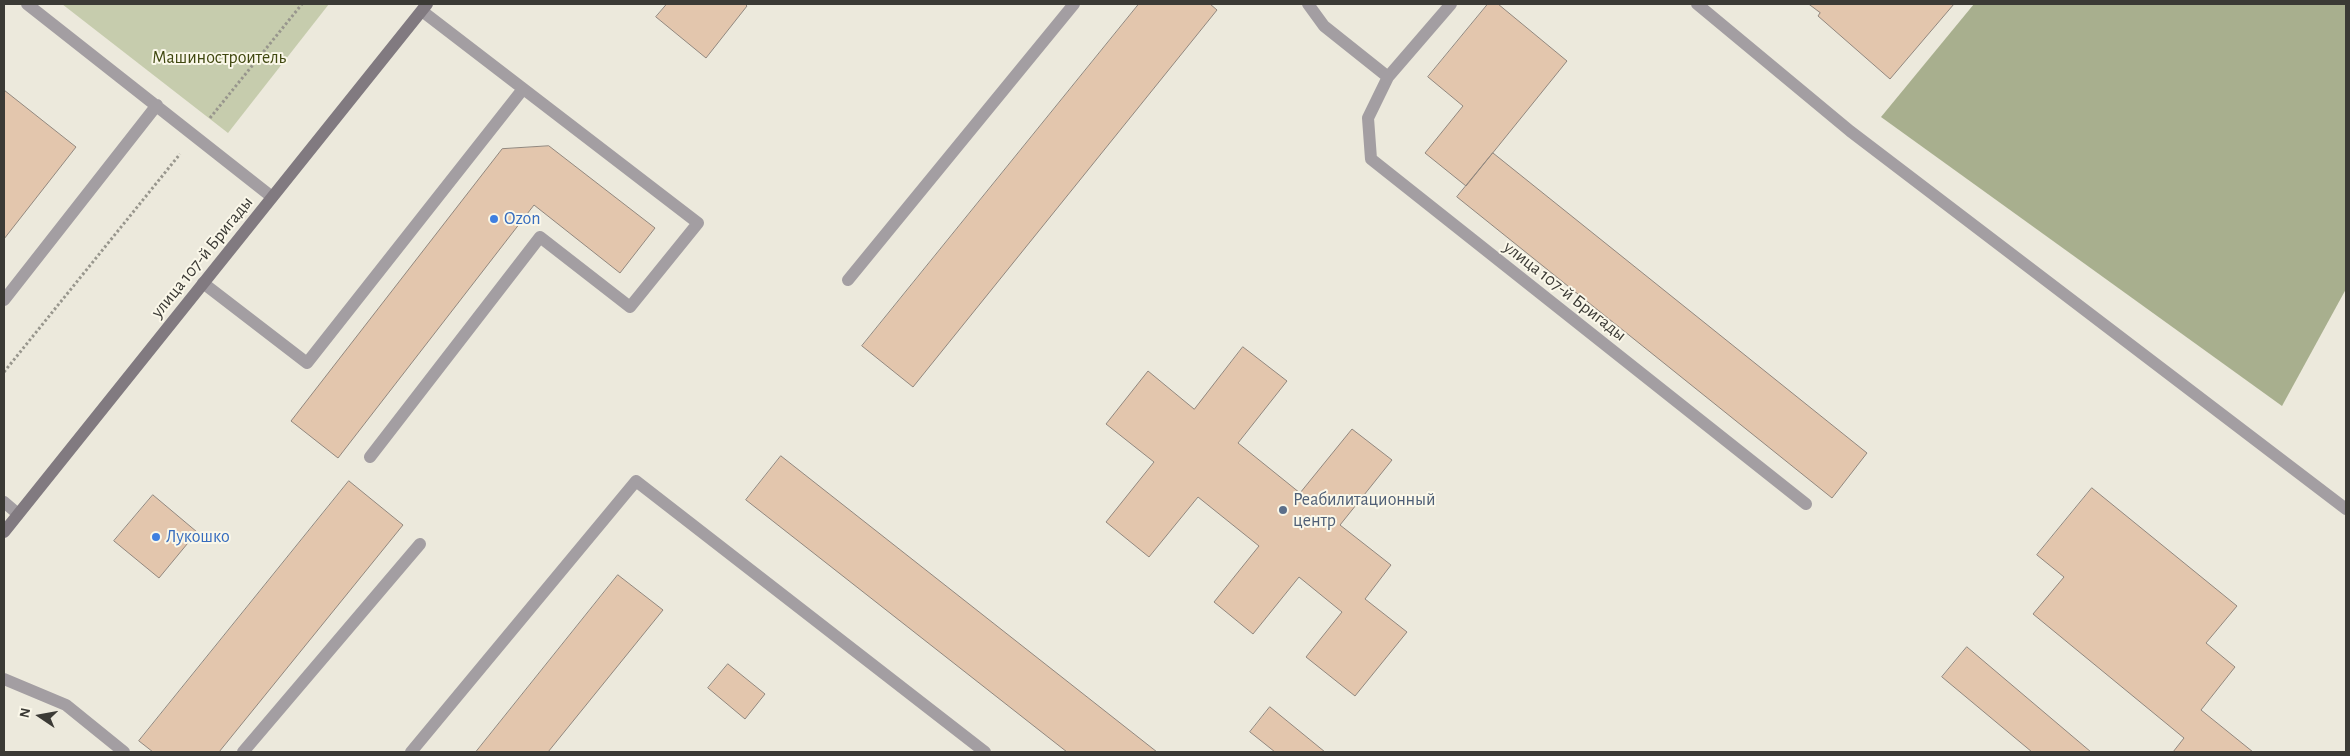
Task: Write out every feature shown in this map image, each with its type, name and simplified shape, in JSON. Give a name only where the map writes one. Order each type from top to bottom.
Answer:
[{"type":"main road","name":"улица 107-й Бригады","points":[[4,532],[425,7]]},
{"type":"street","points":[[27,4],[272,197]]},
{"type":"street","points":[[848,280],[1074,4]]},
{"type":"street","points":[[1308,4],[1324,26],[1388,77]]},
{"type":"street","name":"улица 107-й Бригады","points":[[1451,4],[1388,77],[1368,118],[1371,159],[1806,504]]},
{"type":"street","points":[[1697,4],[1850,131],[2346,509]]},
{"type":"street","points":[[370,457],[540,237],[630,307],[698,223],[523,89],[425,7]]},
{"type":"street","points":[[204,282],[307,362],[523,89]]},
{"type":"street","points":[[4,300],[157,105]]},
{"type":"street","points":[[411,752],[636,481],[984,752]]},
{"type":"street","points":[[4,502],[18,514]]},
{"type":"street","points":[[243,752],[420,544]]},
{"type":"street","points":[[4,679],[66,704],[124,752]]},
{"type":"path","points":[[4,372],[302,4]]},
{"type":"green space","name":"Машиностроитель","points":[[62,4],[329,4],[228,133]]},
{"type":"green space","points":[[1974,4],[2346,4],[2346,289],[2282,406],[1881,117]]},
{"type":"building","points":[[667,4],[745,4],[747,6],[706,58],[656,17]]},
{"type":"building","points":[[1139,4],[1210,4],[1217,10],[913,387],[862,346]]},
{"type":"building","points":[[1488,4],[1498,4],[1567,61],[1466,186],[1425,153],[1463,106],[1428,77]]},
{"type":"building","points":[[1809,4],[1954,4],[1890,79],[1818,16],[1820,13]]},
{"type":"building","points":[[4,90],[76,147],[4,239]]},
{"type":"building","points":[[549,146],[655,228],[620,273],[534,205],[338,458],[291,421],[502,149]]},
{"type":"building","points":[[1493,153],[1867,453],[1832,498],[1457,197]]},
{"type":"building","name":"Реабилитационный центр","points":[[1243,347],[1287,381],[1238,443],[1300,493],[1352,429],[1392,460],[1340,525],[1391,565],[1365,599],[1407,632],[1355,696],[1306,657],[1342,612],[1299,577],[1253,634],[1214,602],[1259,546],[1198,497],[1149,557],[1106,522],[1154,462],[1106,424],[1148,371],[1194,409]]},
{"type":"building","points":[[781,456],[1157,752],[1067,752],[746,500]]},
{"type":"building","points":[[349,481],[403,525],[219,752],[153,752],[139,741]]},
{"type":"building","points":[[2092,488],[2237,606],[2206,643],[2235,667],[2201,710],[2253,752],[2173,752],[2184,738],[2033,614],[2064,577],[2037,555]]},
{"type":"building","name":"Лукошко","points":[[153,495],[197,532],[159,578],[114,541]]},
{"type":"building","points":[[618,575],[663,610],[548,752],[476,752]]},
{"type":"building","points":[[1967,647],[2091,752],[2032,752],[1942,677]]},
{"type":"building","points":[[728,664],[765,694],[745,719],[708,688]]},
{"type":"building","points":[[1270,707],[1325,752],[1275,752],[1250,732]]},
{"type":"place","name":"Ozon","points":[[494,219]]},
{"type":"place","name":"Реабилитационный центр","points":[[1283,510]]},
{"type":"place","name":"Лукошко","points":[[156,537]]}]
